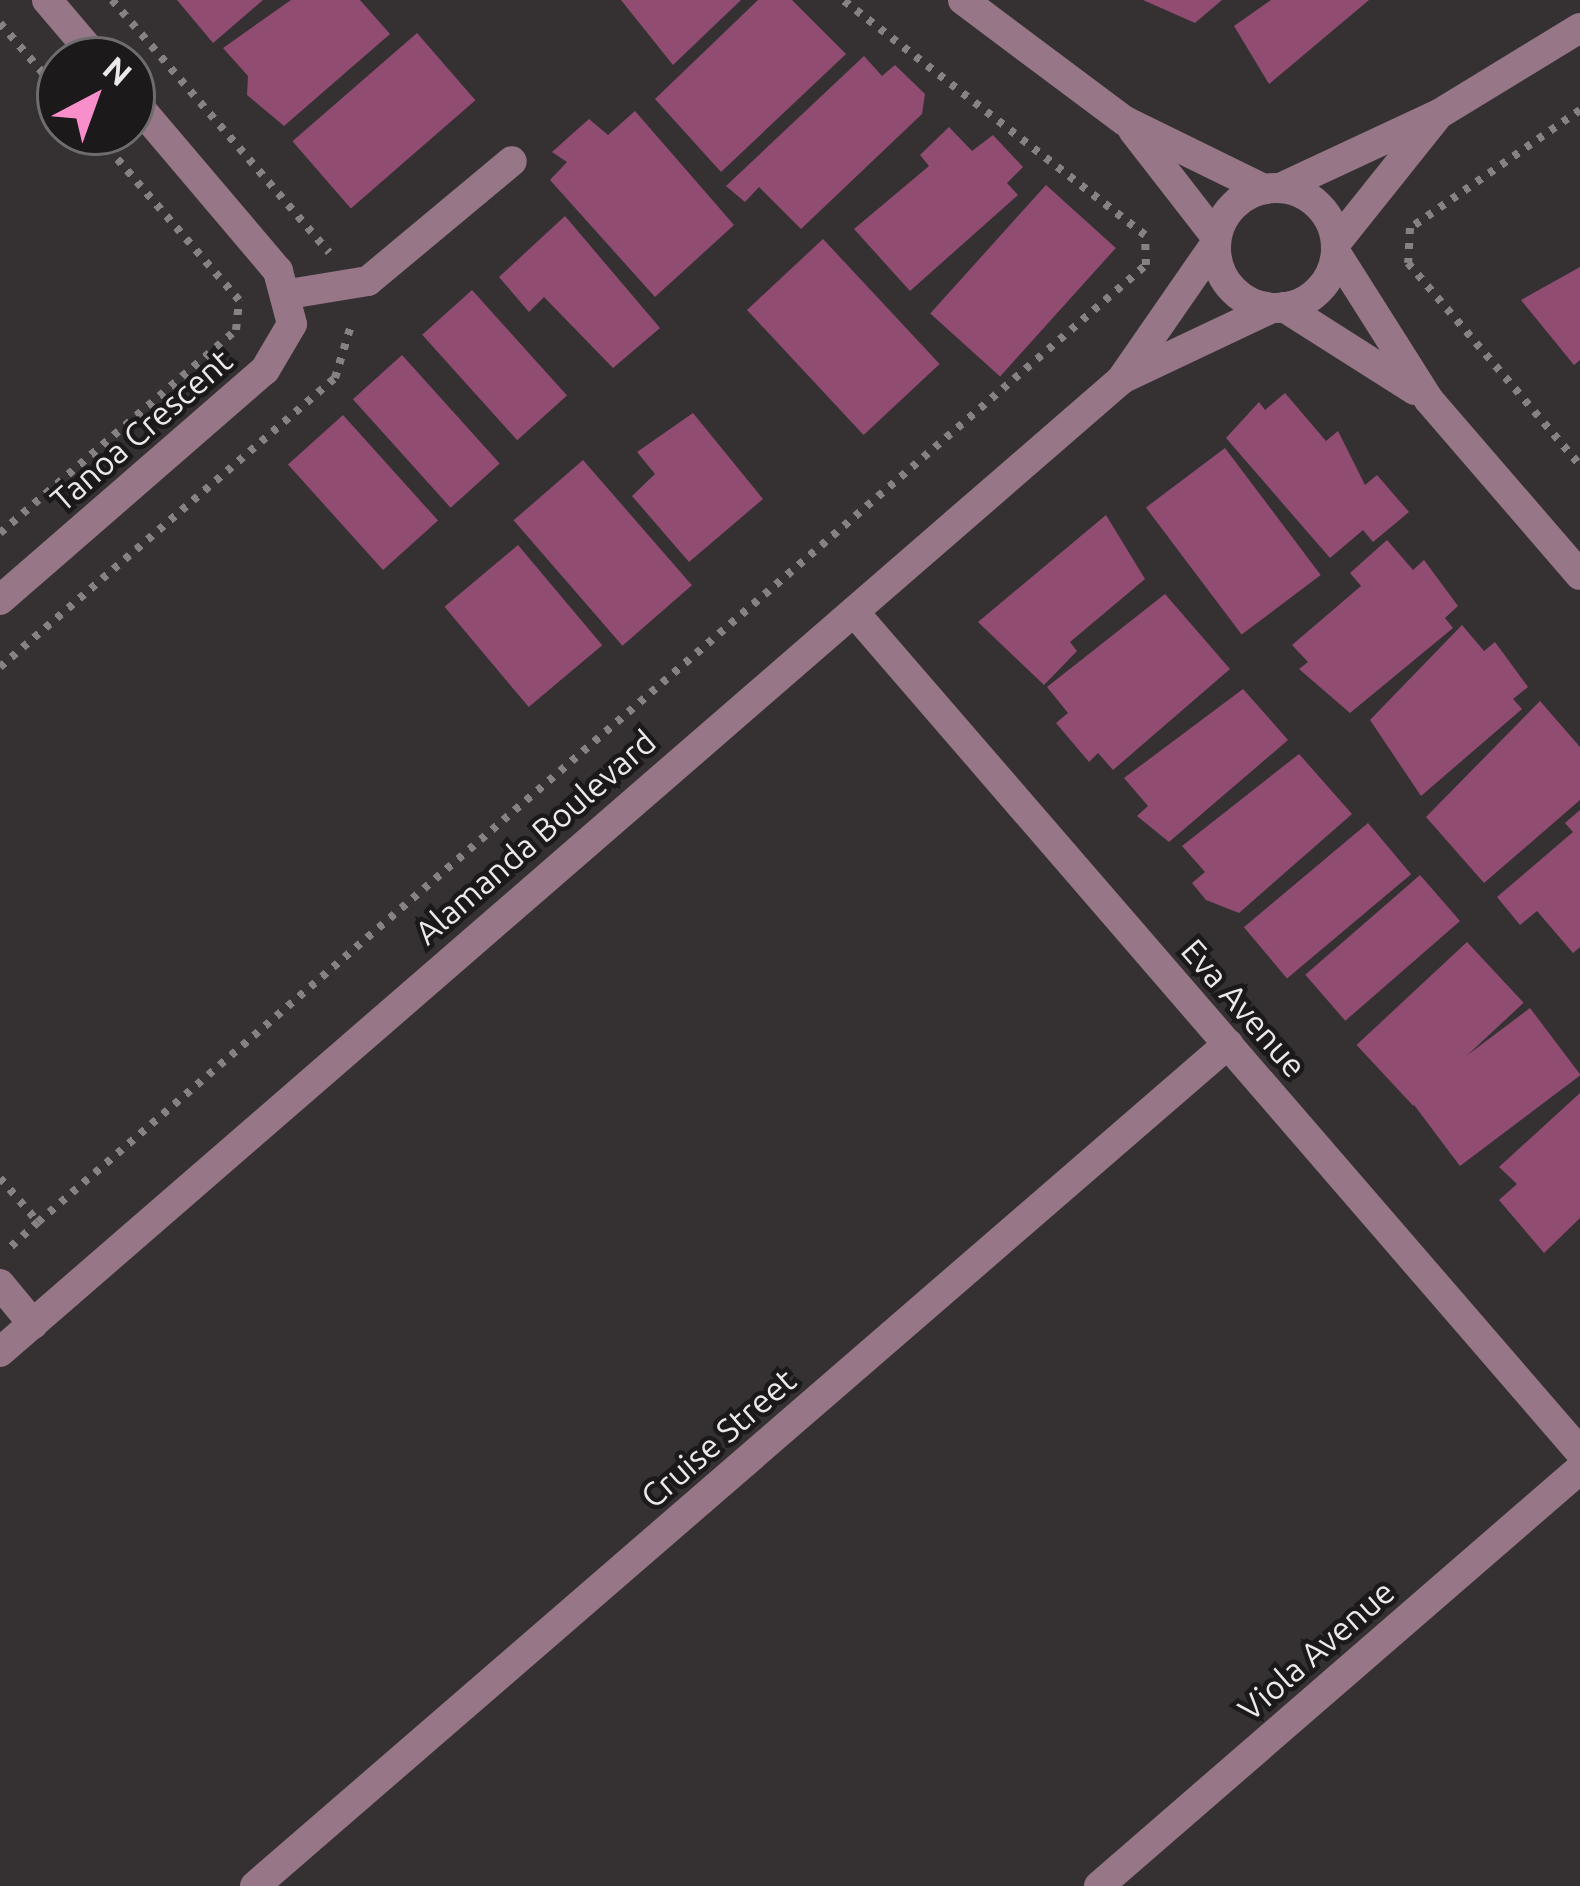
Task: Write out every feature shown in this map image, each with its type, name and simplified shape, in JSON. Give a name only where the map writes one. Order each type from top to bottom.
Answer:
[{"type":"street","points":[[46,0],[77,36]]},
{"type":"street","points":[[963,0],[1125,121],[1324,212],[1336,248],[1429,400],[1580,575]]},
{"type":"street","points":[[1216,240],[1233,206],[1439,114],[1580,28]]},
{"type":"street","points":[[1278,308],[1320,289],[1336,248],[1439,114]]},
{"type":"street","points":[[1125,121],[1216,240],[1237,293],[1278,308],[1429,400]]},
{"type":"street","points":[[156,129],[289,294],[348,289],[512,161]]},
{"type":"street","name":"Alamanda Boulevard","points":[[0,1352],[1120,380],[1216,240]]},
{"type":"street","name":"Tanoa Crescent","points":[[0,600],[265,370],[288,339],[289,294]]},
{"type":"street","name":"Alamanda Boulevard","points":[[1120,380],[1278,308]]},
{"type":"street","name":"Eva Avenue","points":[[854,612],[1580,1452]]},
{"type":"street","name":"Cruise Street","points":[[255,1886],[1228,1044]]},
{"type":"street","points":[[0,1284],[33,1324]]},
{"type":"street","name":"Viola Avenue","points":[[1099,1886],[1580,1469]]},
{"type":"path","points":[[0,667],[335,378],[351,338],[348,289],[326,247],[112,0]]},
{"type":"path","points":[[0,1257],[1147,265],[1145,236],[843,0]]},
{"type":"path","points":[[0,23],[36,65]]},
{"type":"path","points":[[1580,110],[1410,228],[1408,262],[1580,465]]},
{"type":"path","points":[[0,533],[236,330],[238,300],[115,156]]},
{"type":"path","points":[[0,1178],[38,1222]]},
{"type":"building","points":[[177,0],[263,0],[213,43]]},
{"type":"building","points":[[291,0],[360,0],[390,34],[284,126],[247,95],[248,76],[223,48]]},
{"type":"building","points":[[621,0],[741,0],[673,65]]},
{"type":"building","points":[[758,0],[792,0],[846,54],[721,172],[655,99]]},
{"type":"building","points":[[1143,0],[1222,0],[1195,23]]},
{"type":"building","points":[[1271,0],[1369,0],[1269,84],[1234,26]]},
{"type":"building","points":[[417,33],[475,100],[351,208],[292,141]]},
{"type":"building","points":[[864,56],[882,76],[895,65],[925,94],[922,114],[801,229],[759,187],[745,202],[726,186]]},
{"type":"building","points":[[635,111],[734,225],[655,297],[550,180],[567,162],[552,152],[589,119],[608,135]]},
{"type":"building","points":[[949,127],[972,151],[993,135],[1023,167],[1007,183],[1018,195],[910,291],[854,229],[929,166],[920,155]]},
{"type":"building","points":[[1046,185],[1116,248],[1000,376],[930,314]]},
{"type":"building","points":[[565,216],[660,328],[613,368],[544,297],[529,312],[499,277]]},
{"type":"building","points":[[823,239],[940,364],[864,435],[747,310]]},
{"type":"building","points":[[1580,267],[1580,360],[1574,365],[1521,300]]},
{"type":"building","points":[[472,290],[567,396],[517,440],[422,335]]},
{"type":"building","points":[[402,355],[500,463],[451,508],[353,399]]},
{"type":"building","points":[[1285,393],[1326,441],[1338,431],[1365,485],[1377,475],[1409,512],[1373,542],[1363,530],[1330,558],[1226,438],[1259,402],[1265,410]]},
{"type":"building","points":[[693,413],[763,499],[689,562],[632,496],[655,474],[637,452]]},
{"type":"building","points":[[343,415],[438,521],[383,570],[288,465]]},
{"type":"building","points":[[1225,448],[1321,575],[1242,635],[1146,508]]},
{"type":"building","points":[[583,460],[692,585],[622,646],[514,520]]},
{"type":"building","points":[[1106,515],[1145,579],[1070,642],[1077,651],[1044,685],[978,622]]},
{"type":"building","points":[[1387,540],[1413,570],[1424,560],[1458,606],[1445,618],[1453,628],[1350,713],[1299,669],[1308,662],[1292,645],[1361,586],[1350,573]]},
{"type":"building","points":[[518,545],[602,645],[529,707],[444,607]]},
{"type":"building","points":[[1165,594],[1230,669],[1113,770],[1098,753],[1089,762],[1056,723],[1068,713],[1047,687]]},
{"type":"building","points":[[1462,625],[1484,651],[1495,642],[1528,687],[1513,699],[1522,709],[1421,796],[1370,720]]},
{"type":"building","points":[[1243,689],[1288,740],[1169,842],[1137,816],[1148,806],[1124,778]]},
{"type":"building","points":[[1540,701],[1580,747],[1580,800],[1484,883],[1426,817]]},
{"type":"building","points":[[1299,754],[1352,814],[1239,913],[1206,900],[1192,883],[1205,872],[1182,846]]},
{"type":"building","points":[[1580,810],[1580,947],[1573,953],[1537,911],[1520,925],[1497,897],[1573,832],[1565,823]]},
{"type":"building","points":[[1368,823],[1411,874],[1287,978],[1244,927]]},
{"type":"building","points":[[1420,875],[1460,921],[1345,1021],[1305,975]]},
{"type":"building","points":[[1467,942],[1524,1003],[1413,1106],[1357,1045]]},
{"type":"building","points":[[1530,1008],[1580,1076],[1460,1166],[1409,1099]]},
{"type":"building","points":[[1580,1093],[1580,1218],[1544,1253],[1499,1200],[1517,1184],[1499,1167]]}]
